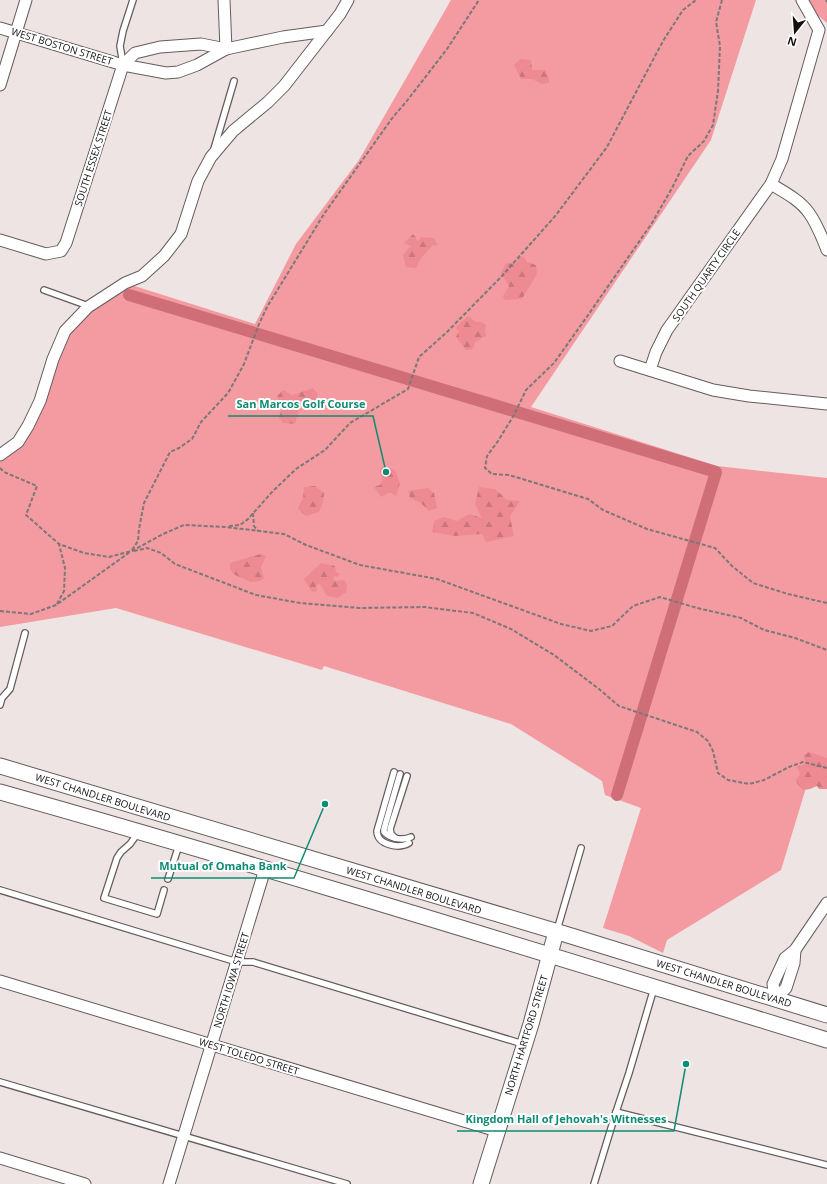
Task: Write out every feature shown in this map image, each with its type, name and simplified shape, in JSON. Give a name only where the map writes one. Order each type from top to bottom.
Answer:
[{"type":"main road","name":"WEST CHANDLER BOULEVARD","points":[[0,766],[556,932],[827,1015]]},
{"type":"main road","points":[[0,792],[139,831],[654,986],[827,1040]]},
{"type":"main road","name":"NORTH HARTFORD STREET","points":[[481,1184],[523,1044],[531,1024],[556,932]]},
{"type":"street","points":[[0,84],[26,0]]},
{"type":"street","points":[[224,0],[226,49]]},
{"type":"street","points":[[0,455],[18,442],[28,426],[40,402],[53,359],[66,331],[88,307],[125,283],[142,276],[164,256],[181,234],[198,182],[211,157],[233,132],[284,86],[340,14],[348,0]]},
{"type":"street","name":"SOUTH QUARTY CIRCLE","points":[[650,370],[656,352],[667,330],[771,184],[782,159],[819,30],[802,0]]},
{"type":"street","name":"WEST BOSTON STREET","points":[[0,28],[123,65],[166,73],[178,72],[226,49],[283,37],[327,31]]},
{"type":"street","name":"WEST BOSTON STREET","points":[[123,65],[135,53],[160,46],[201,44],[226,49]]},
{"type":"street","name":"SOUTH ESSEX STREET","points":[[0,240],[46,254],[60,251],[66,243],[123,65]]},
{"type":"street","points":[[771,184],[789,195],[808,212],[818,228],[827,250]]},
{"type":"street","points":[[620,361],[713,390],[749,396],[827,404]]},
{"type":"street","name":"NORTH IOWA STREET","points":[[170,1184],[264,869]]},
{"type":"street","points":[[776,1000],[773,984],[785,958],[795,950],[827,903]]},
{"type":"street","name":"WEST TOLEDO STREET","points":[[0,981],[497,1131]]},
{"type":"street","points":[[0,1158],[85,1184]]},
{"type":"lane","points":[[123,65],[120,46],[133,0]]},
{"type":"lane","points":[[211,157],[234,81]]},
{"type":"lane","points":[[44,290],[88,307]]},
{"type":"lane","points":[[0,705],[1,697],[10,689],[25,633]]},
{"type":"lane","points":[[394,772],[377,835],[383,842],[392,845],[405,845],[409,843]]},
{"type":"lane","points":[[400,774],[384,832],[388,836],[395,838],[407,839],[411,837]]},
{"type":"lane","points":[[395,838],[391,834],[390,829],[407,776]]},
{"type":"lane","points":[[139,831],[130,844],[117,858],[104,898],[157,914],[164,890]]},
{"type":"lane","points":[[168,879],[179,843]]},
{"type":"lane","points":[[556,932],[581,848]]},
{"type":"lane","points":[[0,890],[237,962],[254,962],[523,1044]]},
{"type":"lane","points":[[594,1184],[629,1073],[654,986]]},
{"type":"lane","points":[[0,1082],[347,1184]]},
{"type":"lane","points":[[616,1112],[827,1165]]},
{"type":"path","points":[[132,551],[138,541],[144,503],[170,452],[192,439],[201,422],[228,393],[244,364],[267,307],[324,214],[393,117],[446,49],[479,0]]},
{"type":"path","points":[[226,527],[240,525],[248,519],[273,491],[296,469],[325,450],[350,423],[408,389],[419,357],[446,333],[502,276],[556,215],[607,147],[663,42],[683,10],[696,0]]},
{"type":"path","points":[[722,0],[716,22],[720,46],[718,91],[713,125],[704,141],[688,156],[672,188],[648,229],[554,363],[526,390],[514,415],[487,456],[485,468],[492,474],[509,474],[588,499],[603,510],[647,529],[714,548],[732,566],[753,583],[788,594],[827,603]]},
{"type":"path","points":[[0,468],[4,472],[37,486],[26,515],[59,544],[84,553],[109,557],[147,548],[161,553],[175,564],[256,595],[300,604],[359,608],[425,607],[473,613],[511,629],[554,655],[619,706],[697,732],[708,741],[713,751],[718,773],[728,780],[749,784],[764,780],[803,762],[827,768]]},
{"type":"path","points":[[253,513],[254,526],[258,531]]},
{"type":"path","points":[[0,611],[31,614],[56,606],[132,551],[163,534],[184,525],[226,527],[284,534],[360,565],[437,579],[562,624],[592,631],[612,626],[633,606],[660,597],[741,618],[764,630],[795,638],[827,650]]},
{"type":"path","points":[[56,606],[64,592],[65,568],[59,544]]},
{"type":"shaded area","points":[[451,0],[756,0],[711,140],[531,407],[717,466],[827,478],[827,773],[812,768],[781,870],[667,940],[663,953],[629,936],[603,928],[641,808],[605,795],[602,781],[511,724],[324,666],[322,670],[116,608],[0,627],[0,454],[28,426],[65,331],[125,283],[255,324],[296,244],[359,160]]},
{"type":"shaded area","points":[[794,0],[827,0],[827,23],[804,4]]},
{"type":"green space","points":[[520,59],[531,60],[532,70],[545,70],[549,78],[549,83],[542,84],[532,79],[521,79],[514,65]]},
{"type":"green space","points":[[413,234],[416,237],[417,242],[421,237],[434,238],[438,246],[433,245],[421,258],[416,268],[406,267],[403,255],[411,246],[404,243]]},
{"type":"green space","points":[[520,257],[524,257],[527,262],[536,265],[537,274],[522,299],[505,300],[503,296],[509,286],[501,273],[506,263],[516,264]]},
{"type":"green space","points":[[468,316],[476,322],[481,322],[486,325],[486,336],[475,342],[473,349],[466,350],[456,337],[459,331],[455,328]]},
{"type":"green space","points":[[313,388],[318,394],[315,403],[301,407],[295,424],[283,423],[279,418],[282,407],[277,396],[283,390],[292,395]]},
{"type":"green space","points":[[382,467],[395,470],[400,483],[396,496],[390,492],[381,497],[374,487],[380,485],[383,479],[379,472]]},
{"type":"green space","points":[[315,486],[324,493],[323,502],[319,512],[306,516],[298,509],[303,497],[304,487]]},
{"type":"green space","points":[[479,487],[495,489],[507,500],[520,501],[510,516],[514,536],[486,542],[482,534],[455,536],[432,532],[434,521],[444,517],[457,521],[469,514],[482,518],[475,504]]},
{"type":"green space","points":[[428,488],[434,493],[437,508],[429,511],[421,503],[410,498],[408,491]]},
{"type":"green space","points":[[262,554],[266,556],[261,567],[264,578],[260,581],[251,582],[235,575],[230,569],[230,563]]},
{"type":"green space","points":[[321,563],[335,566],[336,572],[340,574],[338,577],[334,576],[333,579],[336,581],[344,580],[347,585],[346,592],[338,598],[327,596],[320,584],[316,585],[317,591],[312,592],[304,579]]},
{"type":"green space","points":[[809,752],[827,758],[827,789],[819,789],[817,786],[803,790],[797,783],[796,780],[800,774],[797,767],[805,764],[804,755]]},
{"type":"waterway","points":[[129,295],[716,472],[617,795]]},
{"type":"place","name":"San Marcos Golf Course","points":[[386,472]]},
{"type":"place","name":"Mutual of Omaha Bank","points":[[325,804]]},
{"type":"place","name":"Kingdom Hall of Jehovah's Witnesses","points":[[686,1064]]}]
